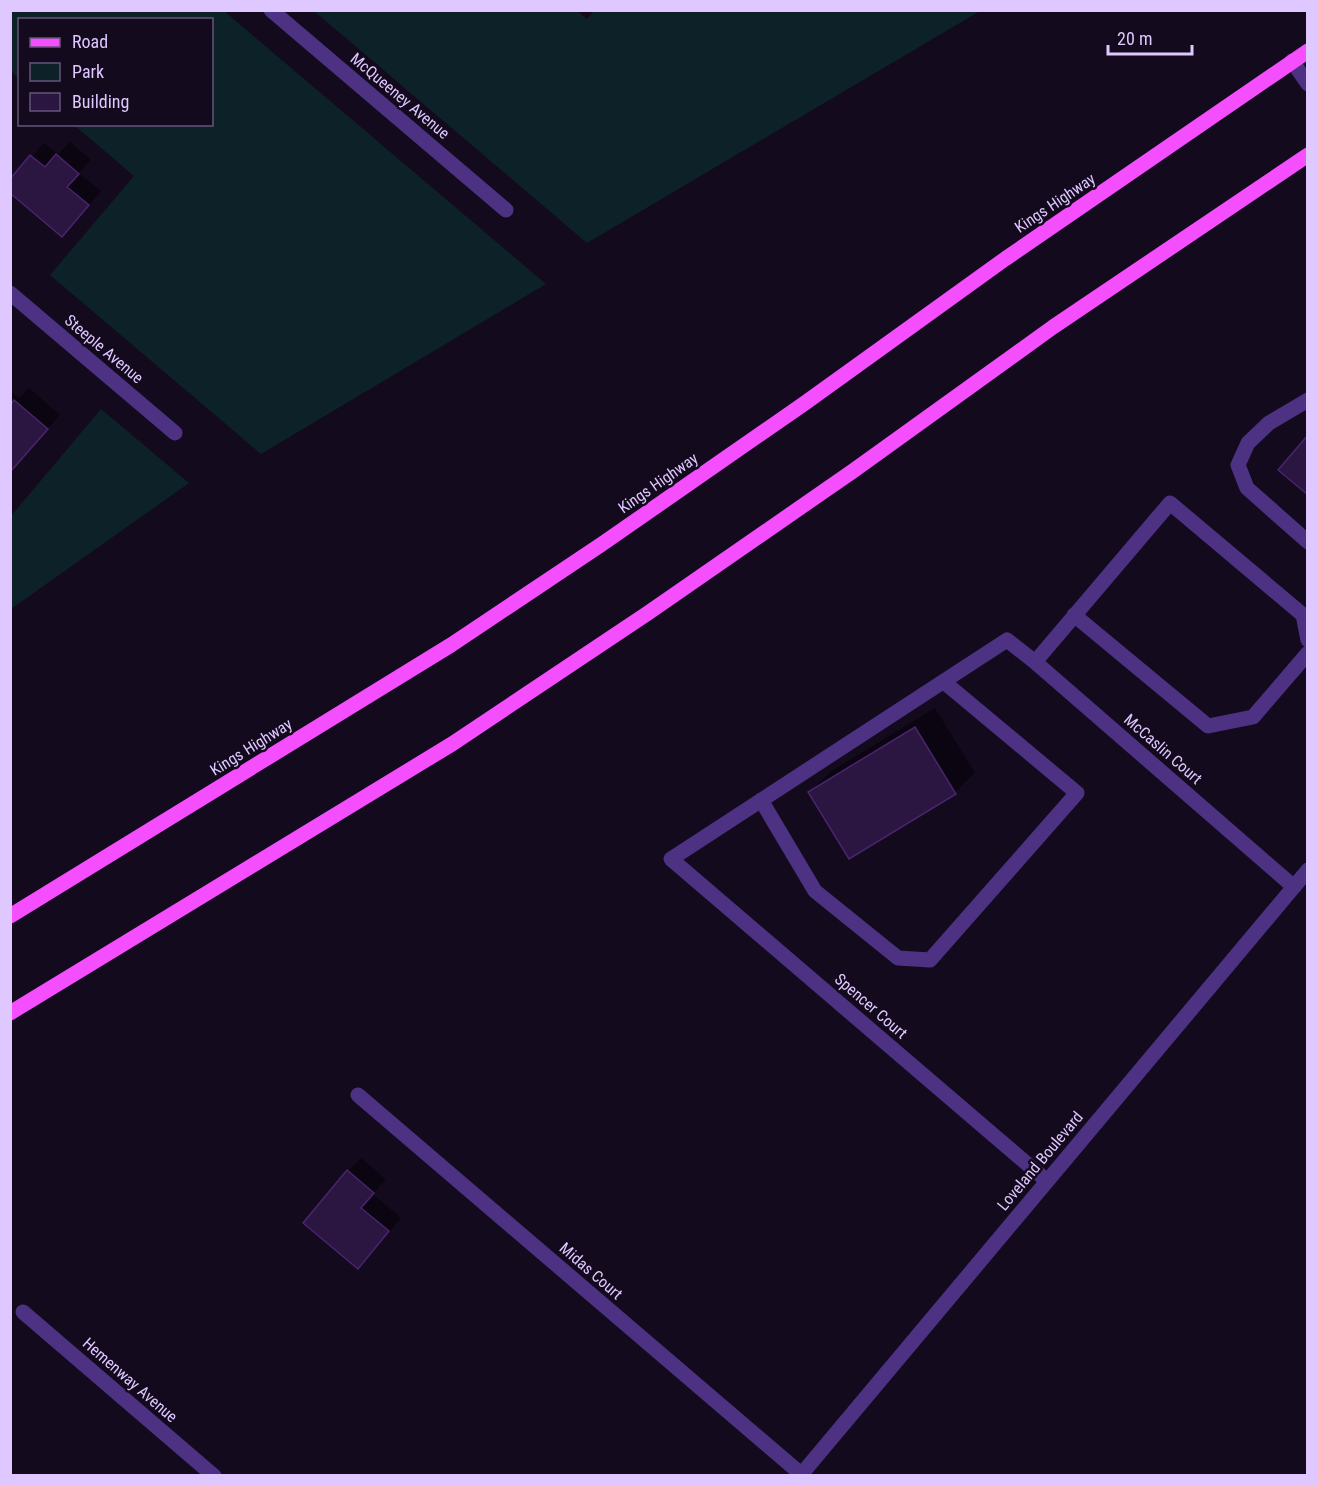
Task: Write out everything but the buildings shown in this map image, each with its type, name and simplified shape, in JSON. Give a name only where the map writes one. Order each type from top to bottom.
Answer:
[{"type":"main road","name":"Kings Highway","points":[[10,916],[451,645],[602,544],[1005,259],[1308,51]]},
{"type":"main road","points":[[10,1013],[452,744],[648,613],[853,471],[1053,327],[1308,155]]},
{"type":"street","name":"McQueeney Avenue","points":[[271,10],[506,210]]},
{"type":"street","points":[[1292,61],[1308,84]]},
{"type":"street","name":"Steeple Avenue","points":[[10,293],[175,433]]},
{"type":"street","points":[[1308,400],[1269,423],[1248,442],[1238,465],[1247,488],[1308,542]]},
{"type":"street","points":[[1035,662],[1170,503],[1302,615],[1308,640]]},
{"type":"street","points":[[1074,615],[1208,726],[1253,717],[1308,653]]},
{"type":"street","name":"McCaslin Court","points":[[944,682],[1007,640],[1294,887]]},
{"type":"street","points":[[944,682],[1077,793],[930,960],[898,958],[815,891],[761,800],[944,682]]},
{"type":"street","name":"Spencer Court","points":[[761,800],[671,859],[1047,1181]]},
{"type":"street","name":"Loveland Boulevard","points":[[800,1475],[1308,870]]},
{"type":"street","name":"Midas Court","points":[[358,1095],[800,1475]]},
{"type":"street","name":"Hemenway Avenue","points":[[23,1312],[214,1476]]},
{"type":"green space","points":[[11,10],[224,11],[546,284],[261,454],[50,275],[134,176],[75,126],[213,126],[213,18],[18,18],[18,78],[11,71]]},
{"type":"green space","points":[[595,10],[980,11],[587,243],[314,11],[577,11],[587,19]]},
{"type":"green space","points":[[101,409],[189,483],[11,609],[11,516]]}]
